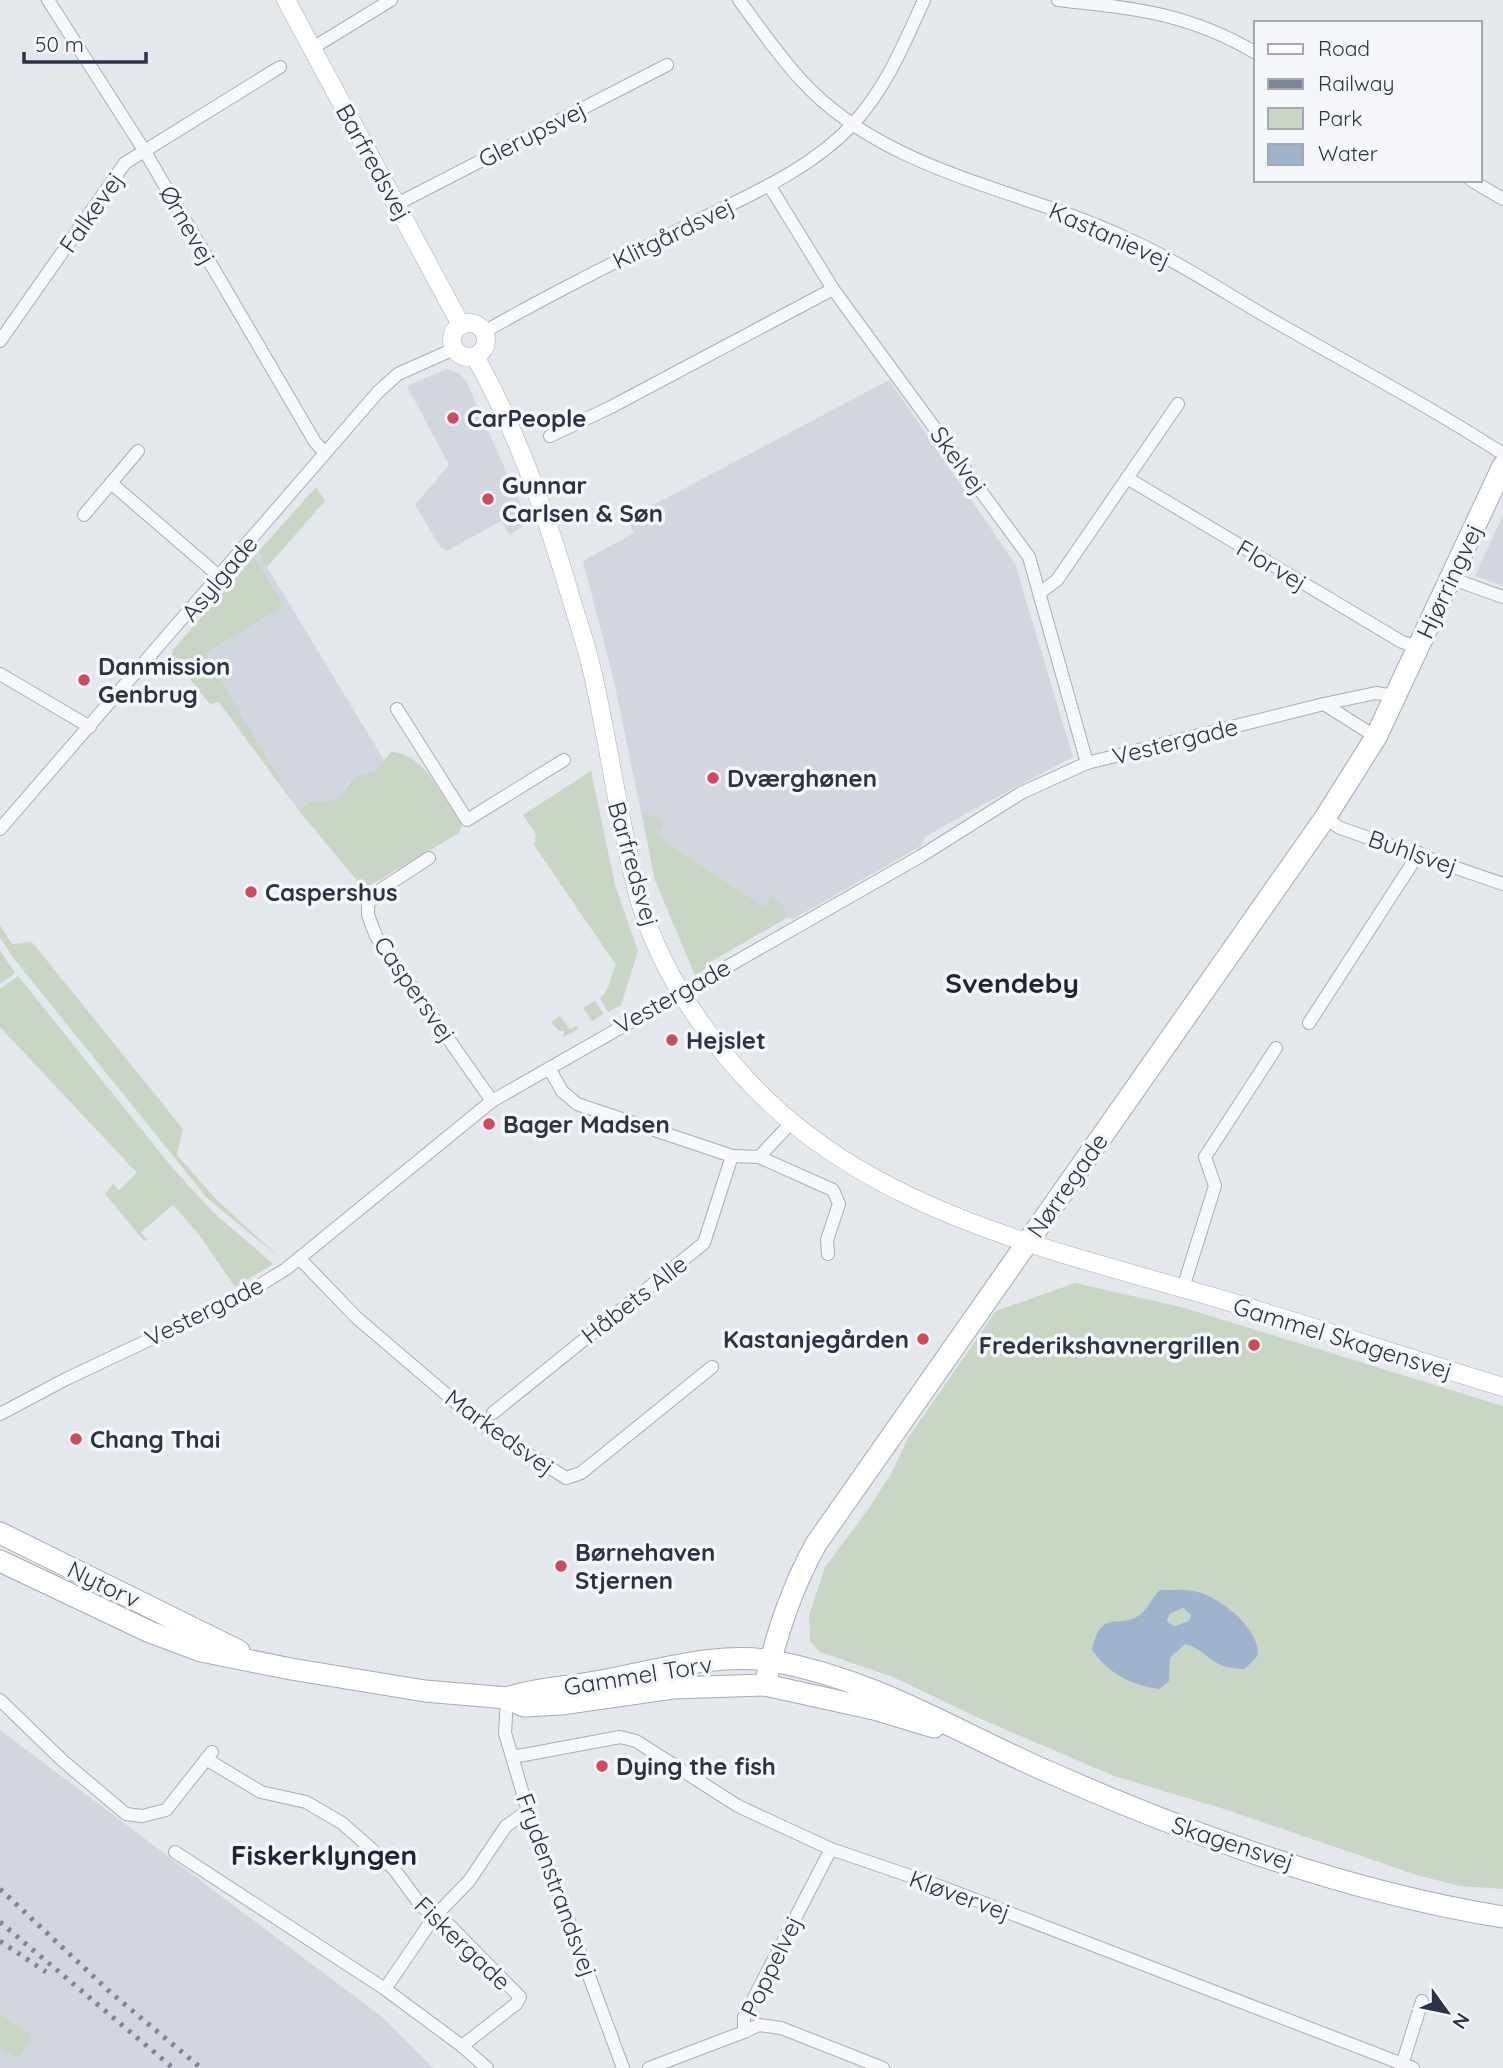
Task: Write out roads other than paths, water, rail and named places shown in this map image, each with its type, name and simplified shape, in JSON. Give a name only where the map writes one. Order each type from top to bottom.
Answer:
[{"type":"main road","name":"Hjørringvej","points":[[1395,696],[1503,466]]},
{"type":"main road","name":"Nørregade","points":[[765,1685],[794,1583],[816,1544],[1325,818],[1376,737],[1395,696]]},
{"type":"main road","name":"Nytorv","points":[[0,1533],[205,1643]]},
{"type":"main road","name":"Nytorv","points":[[0,1561],[84,1603],[205,1643]]},
{"type":"main road","name":"Gammel Torv","points":[[205,1643],[256,1660],[425,1691],[507,1698],[524,1706],[561,1704],[673,1688],[765,1685]]},
{"type":"main road","name":"Gammel Torv","points":[[507,1698],[531,1690],[568,1687],[685,1666],[737,1659],[770,1661]]},
{"type":"main road","name":"Skagensvej","points":[[770,1661],[828,1674],[882,1692],[926,1712],[972,1739]]},
{"type":"main road","name":"Skagensvej","points":[[765,1685],[874,1709],[972,1739],[1188,1830],[1388,1893],[1503,1917]]},
{"type":"street","name":"Ørnevej","points":[[48,0],[144,150],[315,442],[325,453]]},
{"type":"street","name":"Barfredsvej","points":[[286,0],[461,325]]},
{"type":"street","points":[[312,49],[391,0]]},
{"type":"street","name":"Klitgårdsvej","points":[[484,332],[551,293],[769,185],[822,152],[854,123],[898,58],[924,0]]},
{"type":"street","points":[[1058,0],[1158,12],[1231,37],[1254,52]]},
{"type":"street","name":"Kastanievej","points":[[746,3],[801,80],[854,123],[883,142],[960,178],[1072,215],[1127,238],[1199,275],[1443,416],[1503,454]]},
{"type":"street","name":"Glerupsvej","points":[[397,204],[667,65]]},
{"type":"street","name":"Falkevej","points":[[0,341],[125,163],[280,67]]},
{"type":"street","points":[[1474,182],[1503,199]]},
{"type":"street","name":"Skelvej","points":[[769,185],[833,289],[1029,557],[1087,763]]},
{"type":"street","points":[[550,436],[611,407],[833,289]]},
{"type":"street","points":[[471,323],[484,332],[484,349],[475,356],[461,356],[454,349],[453,333],[461,325],[471,323]]},
{"type":"street","name":"Asylgade","points":[[0,829],[378,392],[398,374],[454,349]]},
{"type":"street","name":"Barfredsvej","points":[[475,356],[522,453],[555,545],[591,664],[615,799],[639,900],[680,992],[734,1067],[760,1097],[844,1163],[885,1187],[1028,1241]]},
{"type":"street","points":[[1041,592],[1057,580],[1178,404]]},
{"type":"street","points":[[83,515],[138,451]]},
{"type":"street","name":"Florvej","points":[[1127,478],[1402,642],[1418,647]]},
{"type":"street","points":[[111,483],[220,577]]},
{"type":"street","points":[[1450,578],[1503,597]]},
{"type":"street","points":[[0,674],[90,727]]},
{"type":"street","name":"Vestergade","points":[[0,1414],[66,1379],[242,1296],[300,1259],[394,1178],[492,1101],[921,856],[1021,793],[1087,763],[1324,704],[1376,693],[1395,696]]},
{"type":"street","points":[[1324,704],[1376,737]]},
{"type":"street","points":[[397,709],[467,820],[564,760]]},
{"type":"street","name":"Buhlsvej","points":[[1325,818],[1340,828],[1503,884]]},
{"type":"street","points":[[1309,1023],[1419,853]]},
{"type":"street","name":"Caspersvej","points":[[429,858],[380,890],[368,904],[368,915],[376,936],[492,1101]]},
{"type":"street","points":[[1183,1288],[1215,1186],[1205,1157],[1276,1048]]},
{"type":"street","points":[[549,1068],[562,1091],[577,1104],[732,1156],[759,1157],[837,1194],[839,1204],[827,1240],[828,1254]]},
{"type":"street","points":[[759,1157],[791,1123]]},
{"type":"street","name":"Håbets Alle","points":[[493,1413],[704,1243],[732,1156]]},
{"type":"street","name":"Gammel Skagensvej","points":[[1028,1241],[1503,1387]]},
{"type":"street","name":"Markedsvej","points":[[300,1259],[357,1318],[481,1424],[566,1478],[581,1473],[712,1367]]},
{"type":"street","name":"Frydenstrandsvej","points":[[507,1698],[505,1733],[528,1811],[623,2068]]},
{"type":"street","name":"Fiskergade","points":[[0,1700],[63,1761],[126,1814],[142,1816],[166,1810],[209,1756],[261,1792],[306,1802],[342,1823],[394,1869],[422,1907],[449,1926],[520,1997],[516,2004],[463,2046]]},
{"type":"street","name":"Kløvervej","points":[[513,1757],[620,1737],[636,1741],[738,1806],[831,1849],[942,1887],[1405,2066]]},
{"type":"street","points":[[385,1989],[434,1917],[469,1881],[506,1826],[528,1811]]},
{"type":"street","name":"Poppelvej","points":[[649,2068],[744,2032],[744,2017],[831,1849]]},
{"type":"street","points":[[175,1852],[385,1989],[463,2046],[486,2068]]},
{"type":"street","points":[[1405,2066],[1422,2001]]},
{"type":"street","points":[[744,2032],[759,2025],[781,2028],[883,2068]]},
{"type":"water","points":[[1190,1590],[1215,1599],[1245,1624],[1257,1645],[1258,1655],[1245,1669],[1233,1668],[1217,1663],[1185,1644],[1170,1658],[1169,1681],[1159,1689],[1139,1685],[1113,1672],[1092,1650],[1096,1636],[1106,1624],[1134,1618],[1142,1613],[1158,1592]],"holes":[[[1183,1608],[1191,1615],[1189,1621],[1175,1626],[1167,1622],[1169,1614]]]},
{"type":"railway","points":[[0,1889],[110,1992],[201,2068]]},
{"type":"railway","points":[[0,1922],[173,2068]]},
{"type":"railway","points":[[0,1941],[46,1972]]},
{"type":"place","name":"CarPeople","points":[[453,418]]},
{"type":"place","name":"Gunnar Carlsen & Søn","points":[[488,499]]},
{"type":"place","name":"Danmission Genbrug","points":[[84,680]]},
{"type":"place","name":"Dværghønen","points":[[713,778]]},
{"type":"place","name":"Caspershus","points":[[251,892]]},
{"type":"place","name":"Hejslet","points":[[672,1040]]},
{"type":"place","name":"Bager Madsen","points":[[489,1124]]},
{"type":"place","name":"Kastanjegården","points":[[923,1339]]},
{"type":"place","name":"Frederikshavnergrillen","points":[[1254,1345]]},
{"type":"place","name":"Chang Thai","points":[[76,1439]]},
{"type":"place","name":"Børnehaven Stjernen","points":[[561,1566]]},
{"type":"place","name":"Dying the fish","points":[[602,1766]]},
{"type":"district","name":"Svendeby","points":[[1012,982]]},
{"type":"district","name":"Fiskerklyngen","points":[[324,1854]]}]
